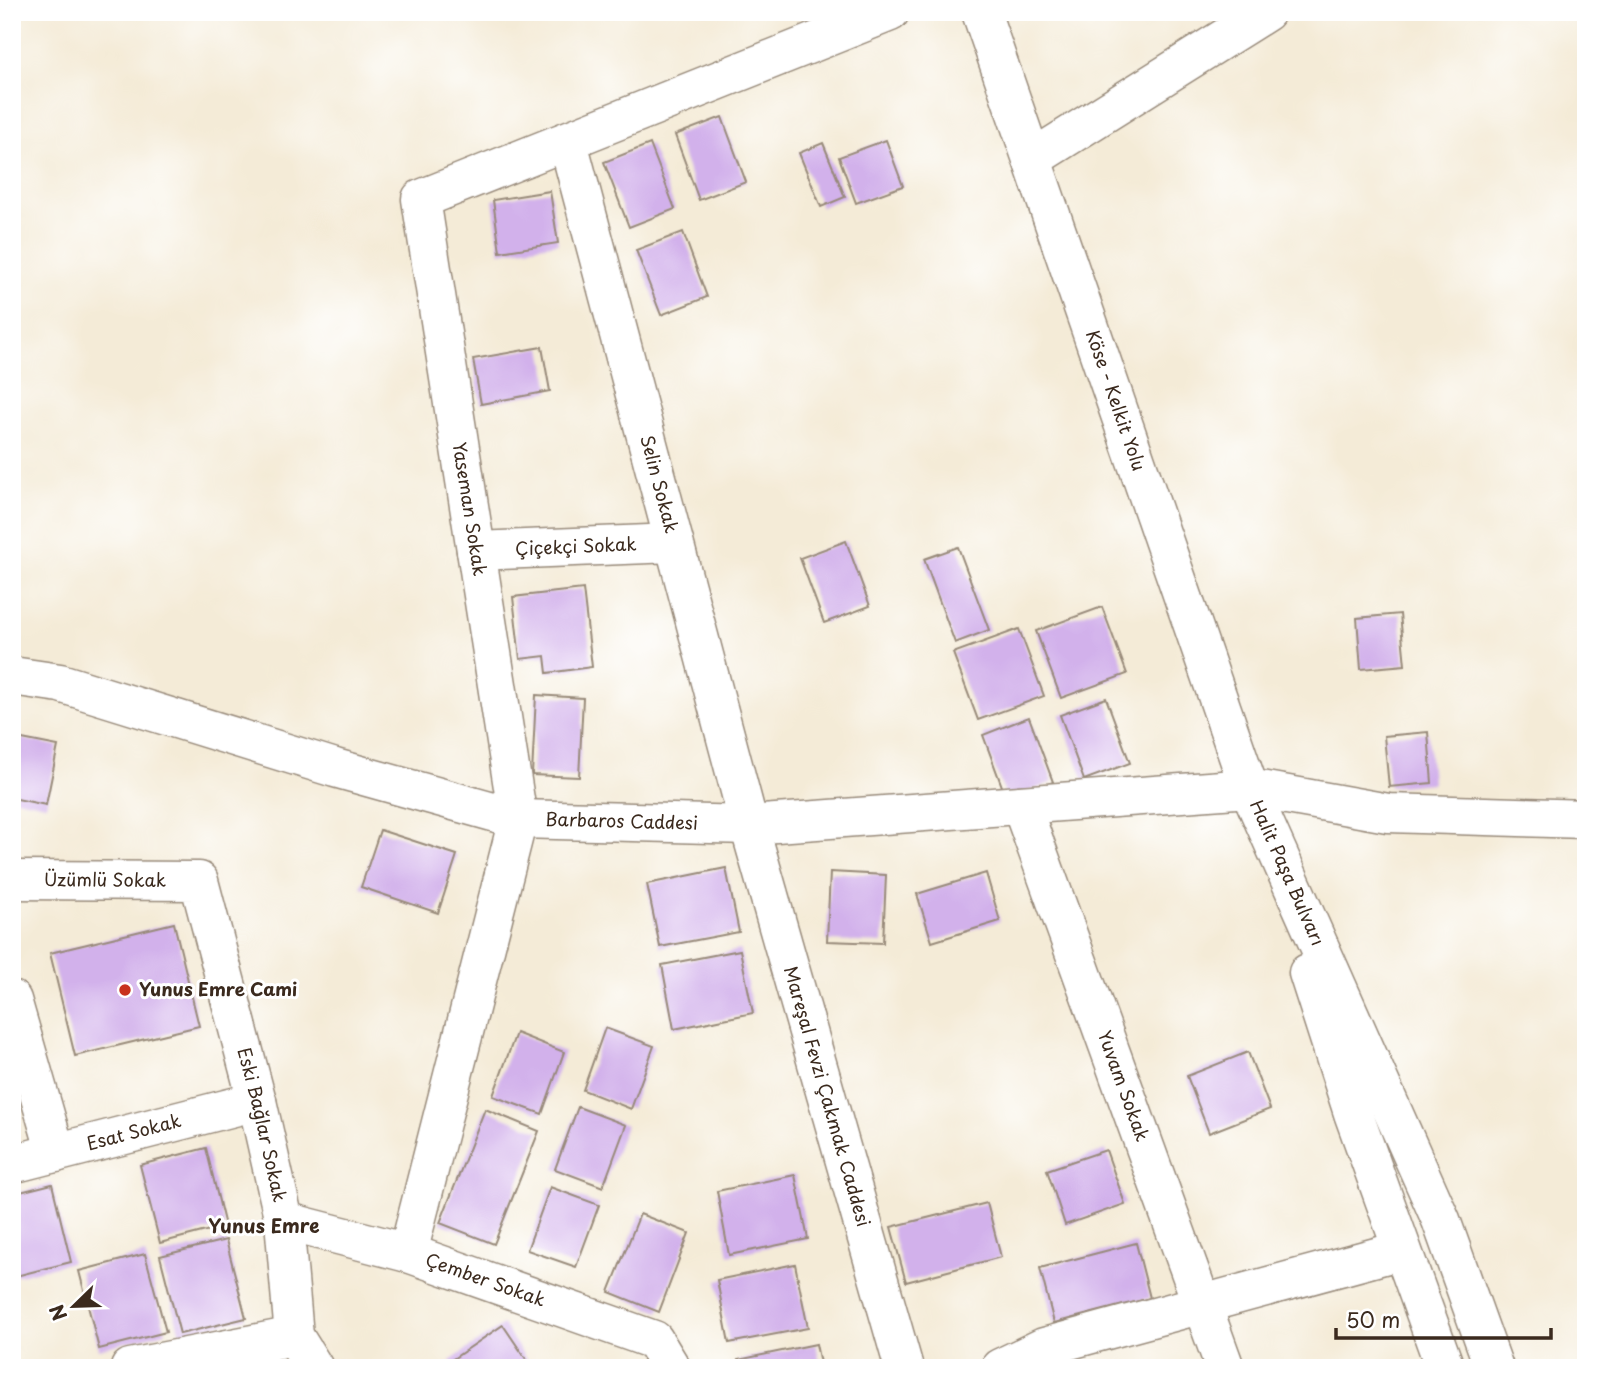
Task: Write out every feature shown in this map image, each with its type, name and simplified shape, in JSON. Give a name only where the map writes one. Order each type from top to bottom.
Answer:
[{"type":"main road","points":[[568,142],[890,12]]},
{"type":"main road","name":"Köse - Kelkit Yolu","points":[[982,12],[1249,788]]},
{"type":"main road","points":[[1032,159],[1266,12]]},
{"type":"main road","name":"Yaseman Sokak","points":[[518,819],[421,199],[568,142]]},
{"type":"main road","name":"Selin Sokak","points":[[568,142],[749,825]]},
{"type":"main road","name":"Çiçekçi Sokak","points":[[476,551],[674,543]]},
{"type":"main road","name":"Barbaros Caddesi","points":[[12,676],[60,683],[335,768],[518,819],[749,825],[1249,788],[1388,813],[1586,819]]},
{"type":"main road","name":"Halit Paşa Bulvarı","points":[[1249,788],[1353,1113],[1444,1368]]},
{"type":"main road","name":"Halit Paşa Bulvarı","points":[[1249,788],[1441,1220],[1494,1368]]},
{"type":"main road","name":"Yuvam Sokak","points":[[1021,805],[1226,1368]]},
{"type":"main road","points":[[408,1253],[518,819]]},
{"type":"main road","name":"Mareşal Fevzi Çakmak Caddesi","points":[[749,825],[904,1368]]},
{"type":"main road","name":"Üzümlü Sokak","points":[[12,880],[198,881]]},
{"type":"main road","name":"Eski Bağlar Sokak","points":[[198,881],[257,1101],[285,1221],[304,1352]]},
{"type":"main road","points":[[12,1000],[56,1153]]},
{"type":"main road","name":"Esat Sokak","points":[[12,1164],[257,1101]]},
{"type":"main road","name":"Çember Sokak","points":[[285,1221],[408,1253],[654,1340],[671,1368]]},
{"type":"main road","points":[[1000,1368],[1044,1347],[1402,1250]]},
{"type":"main road","points":[[130,1368],[304,1352]]},
{"type":"building","points":[[722,117],[746,182],[699,200],[675,135]]},
{"type":"building","points":[[886,140],[903,186],[856,203],[839,157]]},
{"type":"building","points":[[823,143],[845,197],[821,207],[799,153]]},
{"type":"building","points":[[650,144],[675,209],[629,227],[604,162]]},
{"type":"building","points":[[550,191],[558,243],[500,252],[493,200]]},
{"type":"building","points":[[683,232],[707,297],[661,315],[636,250]]},
{"type":"building","points":[[542,347],[550,391],[481,404],[473,359]]},
{"type":"building","points":[[846,541],[870,606],[824,623],[800,558]]},
{"type":"building","points":[[958,547],[989,630],[955,643],[924,559]]},
{"type":"building","points":[[583,589],[592,667],[547,673],[545,656],[520,659],[513,597]]},
{"type":"building","points":[[1102,607],[1127,674],[1061,698],[1036,631]]},
{"type":"building","points":[[1400,614],[1405,665],[1361,669],[1357,618]]},
{"type":"building","points":[[1019,629],[1044,696],[978,720],[953,653]]},
{"type":"building","points":[[536,695],[583,698],[579,777],[532,775]]},
{"type":"building","points":[[1106,698],[1130,763],[1084,780],[1060,715]]},
{"type":"building","points":[[1029,717],[1053,782],[1007,800],[983,735]]},
{"type":"building","points":[[1428,732],[1432,783],[1389,787],[1384,736]]},
{"type":"building","points":[[12,737],[58,746],[46,805],[12,798]]},
{"type":"building","points":[[380,830],[457,855],[438,913],[361,887]]},
{"type":"building","points":[[726,868],[739,932],[660,947],[647,884]]},
{"type":"building","points":[[830,872],[886,875],[883,943],[827,941]]},
{"type":"building","points":[[986,873],[1000,921],[932,942],[917,894]]},
{"type":"building","name":"Yunus Emre Cami","points":[[174,923],[199,1026],[75,1056],[50,953]]},
{"type":"building","points":[[740,950],[753,1013],[674,1029],[662,965]]},
{"type":"building","points":[[605,1028],[654,1046],[631,1109],[583,1090]]},
{"type":"building","points":[[516,1033],[564,1052],[542,1114],[493,1096]]},
{"type":"building","points":[[1248,1052],[1270,1109],[1209,1133],[1187,1076]]},
{"type":"building","points":[[578,1107],[626,1125],[603,1187],[555,1169]]},
{"type":"building","points":[[485,1109],[539,1131],[494,1244],[440,1223]]},
{"type":"building","points":[[206,1148],[225,1226],[160,1243],[140,1165]]},
{"type":"building","points":[[1106,1150],[1125,1204],[1065,1225],[1047,1170]]},
{"type":"building","points":[[795,1175],[808,1239],[729,1255],[717,1191]]},
{"type":"building","points":[[52,1184],[71,1262],[12,1277],[12,1194]]},
{"type":"building","points":[[550,1187],[599,1205],[576,1267],[527,1250]]},
{"type":"building","points":[[987,1203],[1001,1257],[906,1282],[891,1227]]},
{"type":"building","points":[[640,1214],[689,1233],[659,1312],[609,1292]]},
{"type":"building","points":[[226,1240],[246,1318],[180,1334],[160,1256]]},
{"type":"building","points":[[1136,1243],[1150,1298],[1054,1323],[1040,1268]]},
{"type":"building","points":[[145,1254],[166,1332],[99,1349],[79,1271]]},
{"type":"building","points":[[795,1264],[808,1328],[729,1343],[717,1280]]},
{"type":"building","points":[[503,1325],[532,1368],[455,1368],[450,1361]]},
{"type":"building","points":[[816,1344],[821,1368],[739,1368],[738,1360]]},
{"type":"place","name":"Yunus Emre Cami","points":[[125,990]]},
{"type":"district","name":"Yunus Emre","points":[[264,1226]]}]
